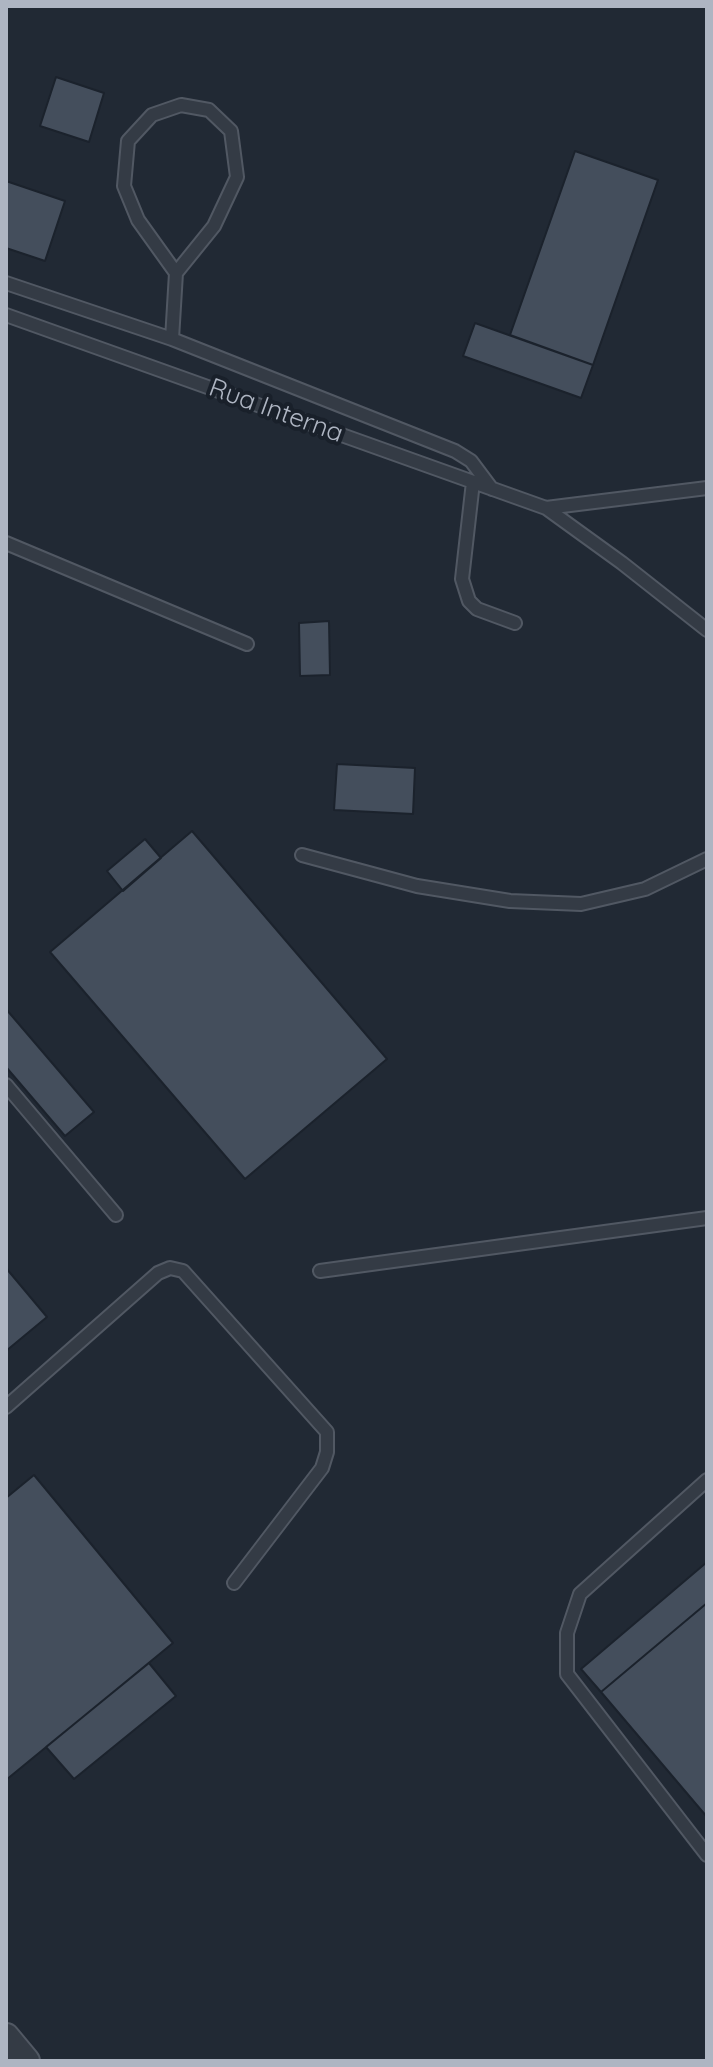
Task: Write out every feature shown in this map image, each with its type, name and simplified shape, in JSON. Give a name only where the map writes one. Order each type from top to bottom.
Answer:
[{"type":"street","points":[[6,2037],[26,2061]]},
{"type":"lane","points":[[172,339],[176,273],[214,226],[237,177],[231,131],[209,110],[181,105],[152,115],[128,141],[124,186],[138,220],[176,273]]},
{"type":"lane","points":[[6,283],[172,339],[455,451],[471,461],[492,489]]},
{"type":"lane","name":"Rua Interna","points":[[6,315],[546,508],[707,630]]},
{"type":"lane","points":[[473,482],[462,579],[469,601],[477,609],[515,623]]},
{"type":"lane","name":"Rua Interna","points":[[546,508],[707,488]]},
{"type":"lane","points":[[6,543],[247,644]]},
{"type":"lane","points":[[302,855],[417,886],[510,901],[581,904],[645,889],[707,859]]},
{"type":"lane","points":[[6,1085],[116,1215]]},
{"type":"lane","points":[[320,1271],[707,1218]]},
{"type":"lane","points":[[6,1407],[158,1273],[170,1268],[183,1271],[327,1432],[327,1452],[322,1468],[234,1583]]},
{"type":"lane","points":[[707,1480],[580,1594],[567,1633],[567,1674],[707,1855]]},
{"type":"building","points":[[56,77],[104,93],[89,142],[40,126]]},
{"type":"building","points":[[575,151],[658,180],[593,365],[510,335]]},
{"type":"building","points":[[6,181],[65,201],[45,261],[6,248]]},
{"type":"building","points":[[475,323],[593,365],[581,398],[463,356]]},
{"type":"building","points":[[329,621],[330,675],[300,676],[299,623]]},
{"type":"building","points":[[337,764],[415,768],[413,814],[334,810]]},
{"type":"building","points":[[192,831],[387,1059],[245,1179],[50,952]]},
{"type":"building","points":[[145,839],[161,858],[123,891],[107,871]]},
{"type":"building","points":[[6,1009],[94,1112],[65,1136],[6,1067]]},
{"type":"building","points":[[6,1268],[47,1317],[6,1351]]},
{"type":"building","points":[[34,1475],[173,1643],[6,1780],[6,1498]]},
{"type":"building","points":[[707,1562],[707,1603],[601,1692],[581,1669]]},
{"type":"building","points":[[707,1603],[707,1817],[601,1692]]},
{"type":"building","points":[[149,1663],[176,1696],[74,1779],[46,1747]]}]
